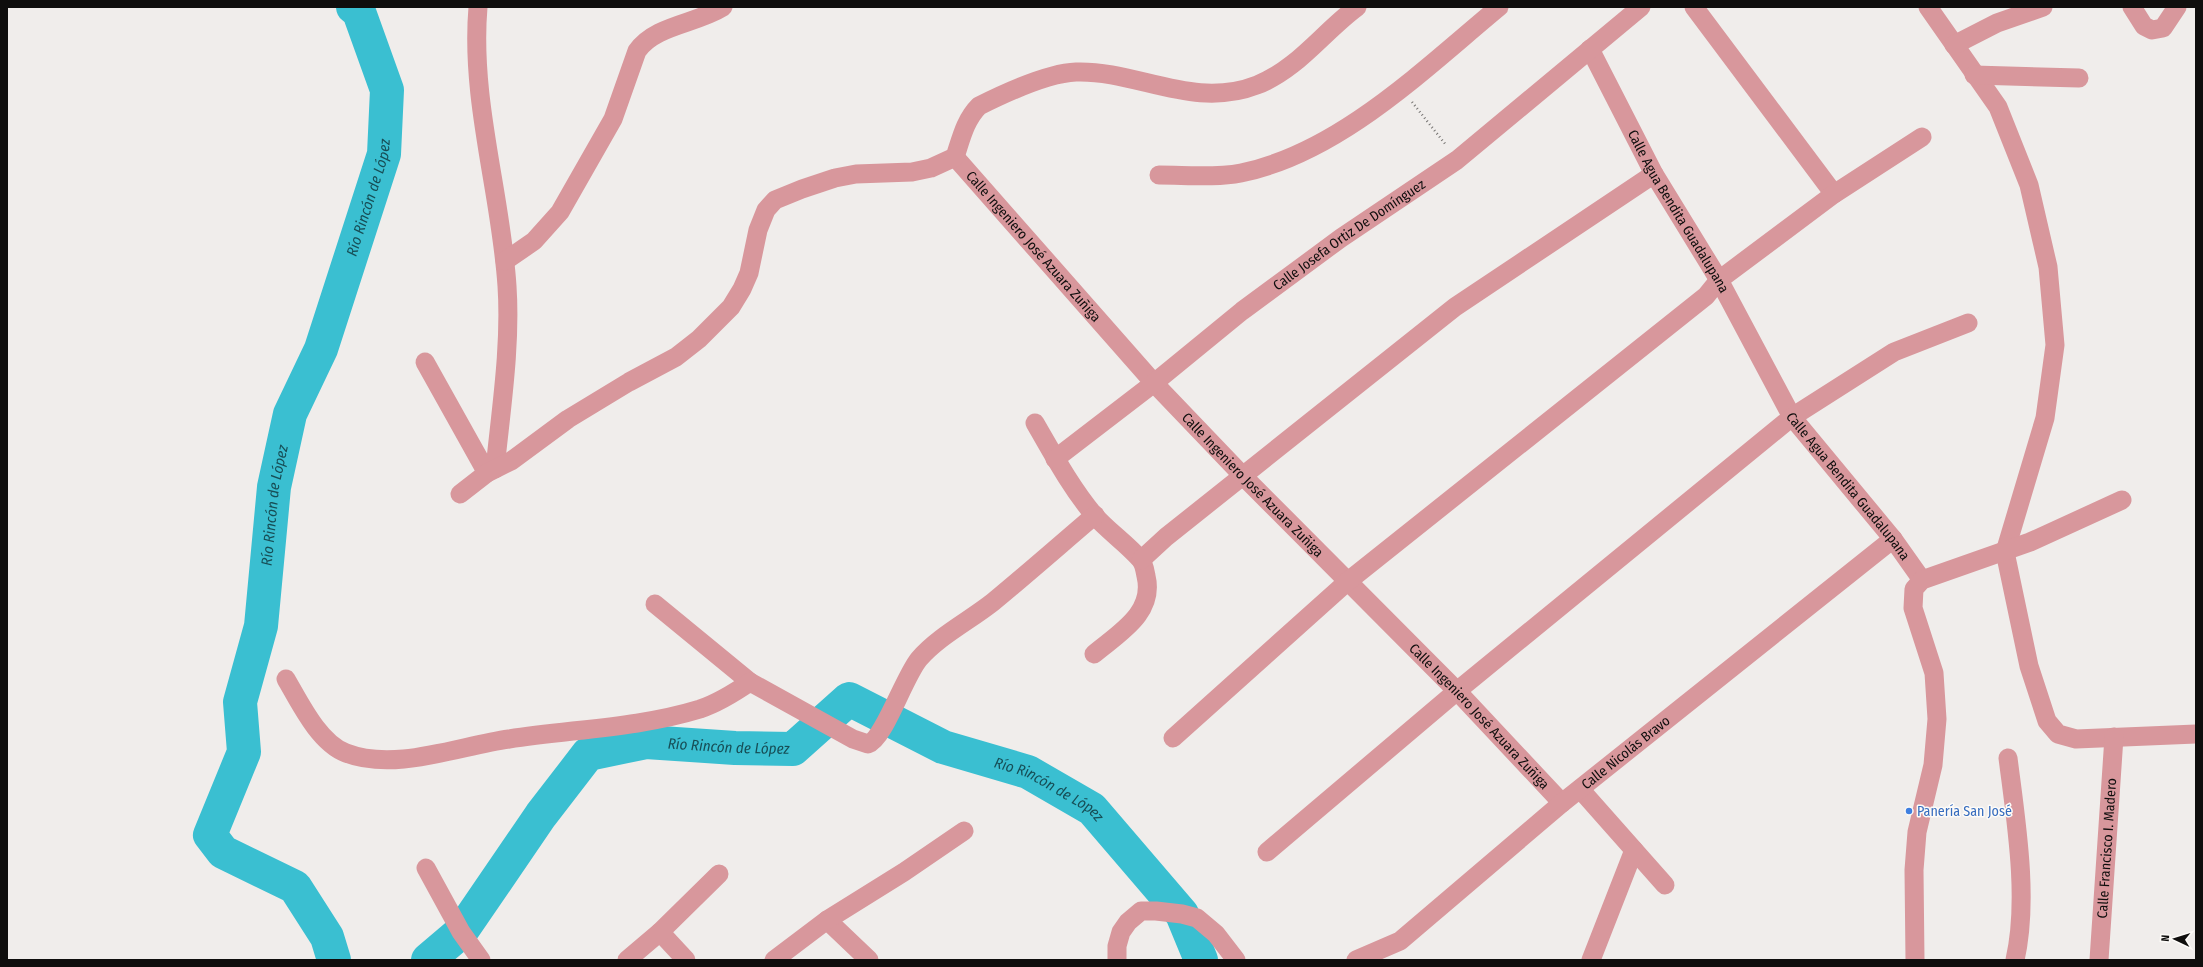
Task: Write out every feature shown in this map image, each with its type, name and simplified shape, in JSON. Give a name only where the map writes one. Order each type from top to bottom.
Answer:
[{"type":"street","points":[[478,7],[476,52],[505,261],[508,314],[491,471]]},
{"type":"street","points":[[505,261],[534,241],[560,212],[613,119],[637,51],[641,45],[646,40],[657,34],[700,19],[723,7]]},
{"type":"street","points":[[1159,175],[1240,173],[1276,163],[1336,134],[1401,87],[1499,7]]},
{"type":"street","name":"Calle Josefa Ortiz De Domínguez","points":[[1055,459],[1154,384],[1242,311],[1335,243],[1458,160],[1641,7]]},
{"type":"street","points":[[1694,7],[1834,194]]},
{"type":"street","points":[[1928,7],[1974,75],[1998,107],[2029,185],[2048,267],[2055,345],[2045,418],[2005,552],[2029,666],[2047,721],[2058,734],[2076,739],[2196,734]]},
{"type":"street","points":[[1954,45],[1997,23],[2043,7]]},
{"type":"street","points":[[2132,7],[2144,26],[2152,30],[2163,28],[2177,7]]},
{"type":"street","points":[[460,494],[491,471],[511,461],[568,419],[629,382],[676,357],[699,339],[731,307],[742,289],[749,273],[758,230],[766,210],[776,200],[802,189],[836,178],[856,174],[925,170],[943,164],[955,157],[966,125],[971,115],[979,106],[1048,77],[1076,72],[1094,73],[1178,90],[1203,93],[1237,90],[1256,85],[1276,76],[1298,60],[1350,9]]},
{"type":"street","name":"Calle Agua Bendita Guadalupana","points":[[1590,49],[1654,174],[1719,280],[1792,417],[1893,539],[1922,580]]},
{"type":"street","points":[[1974,75],[2079,78]]},
{"type":"street","points":[[1173,738],[1347,582],[1706,296],[1719,280],[1834,194],[1922,137]]},
{"type":"street","name":"Calle Ingeniero José Azuara Zuñiga","points":[[955,157],[1154,384],[1242,476],[1457,691],[1562,803]]},
{"type":"street","points":[[1142,560],[1166,537],[1455,307],[1654,174]]},
{"type":"street","points":[[1267,852],[1457,691],[1792,417],[1894,352],[1968,323]]},
{"type":"street","points":[[424,362],[491,471]]},
{"type":"street","points":[[1035,422],[1055,459],[1072,486],[1095,516],[1142,560],[1146,573],[1148,592],[1142,611],[1131,624],[1094,654]]},
{"type":"street","points":[[1915,960],[1914,870],[1917,832],[1933,765],[1937,719],[1934,673],[1913,608],[1914,589],[1922,580],[2005,552],[2122,500]]},
{"type":"street","points":[[656,604],[750,682],[853,739],[868,744],[872,743],[883,728],[902,687],[920,658],[941,639],[992,602],[1095,516]]},
{"type":"street","name":"Calle Nicolás Bravo","points":[[1356,960],[1400,941],[1562,803],[1893,539]]},
{"type":"street","points":[[286,679],[316,728],[331,744],[344,753],[365,760],[384,760],[430,755],[509,738],[654,721],[715,704],[750,682]]},
{"type":"street","name":"Calle Francisco I. Madero","points":[[2099,960],[2114,737]]},
{"type":"street","points":[[2008,758],[2018,848],[2021,934],[2015,960]]},
{"type":"street","points":[[1580,790],[1665,885]]},
{"type":"street","points":[[774,960],[827,920],[904,872],[964,831]]},
{"type":"street","points":[[1592,960],[1634,850]]},
{"type":"street","points":[[426,868],[461,932],[481,960]]},
{"type":"street","points":[[627,960],[660,932],[719,874]]},
{"type":"street","points":[[1117,960],[1117,946],[1121,932],[1128,922],[1141,912],[1156,911],[1182,914],[1197,918],[1216,934],[1236,960]]},
{"type":"street","points":[[827,920],[869,960]]},
{"type":"street","points":[[660,932],[686,960]]},
{"type":"path","points":[[1401,87],[1458,160]]},
{"type":"waterway","name":"Río Rincón de López","points":[[334,960],[327,937],[295,887],[223,852],[210,835],[244,752],[240,702],[261,626],[274,487],[290,414],[321,349],[384,154],[387,90],[359,12],[353,7]]},
{"type":"waterway","name":"Río Rincón de López","points":[[428,960],[461,932],[541,815],[588,754],[646,742],[735,748],[793,749],[849,699],[943,747],[1028,772],[1092,809],[1182,914],[1201,960]]},
{"type":"place","name":"Panería San José","points":[[1909,811]]}]
